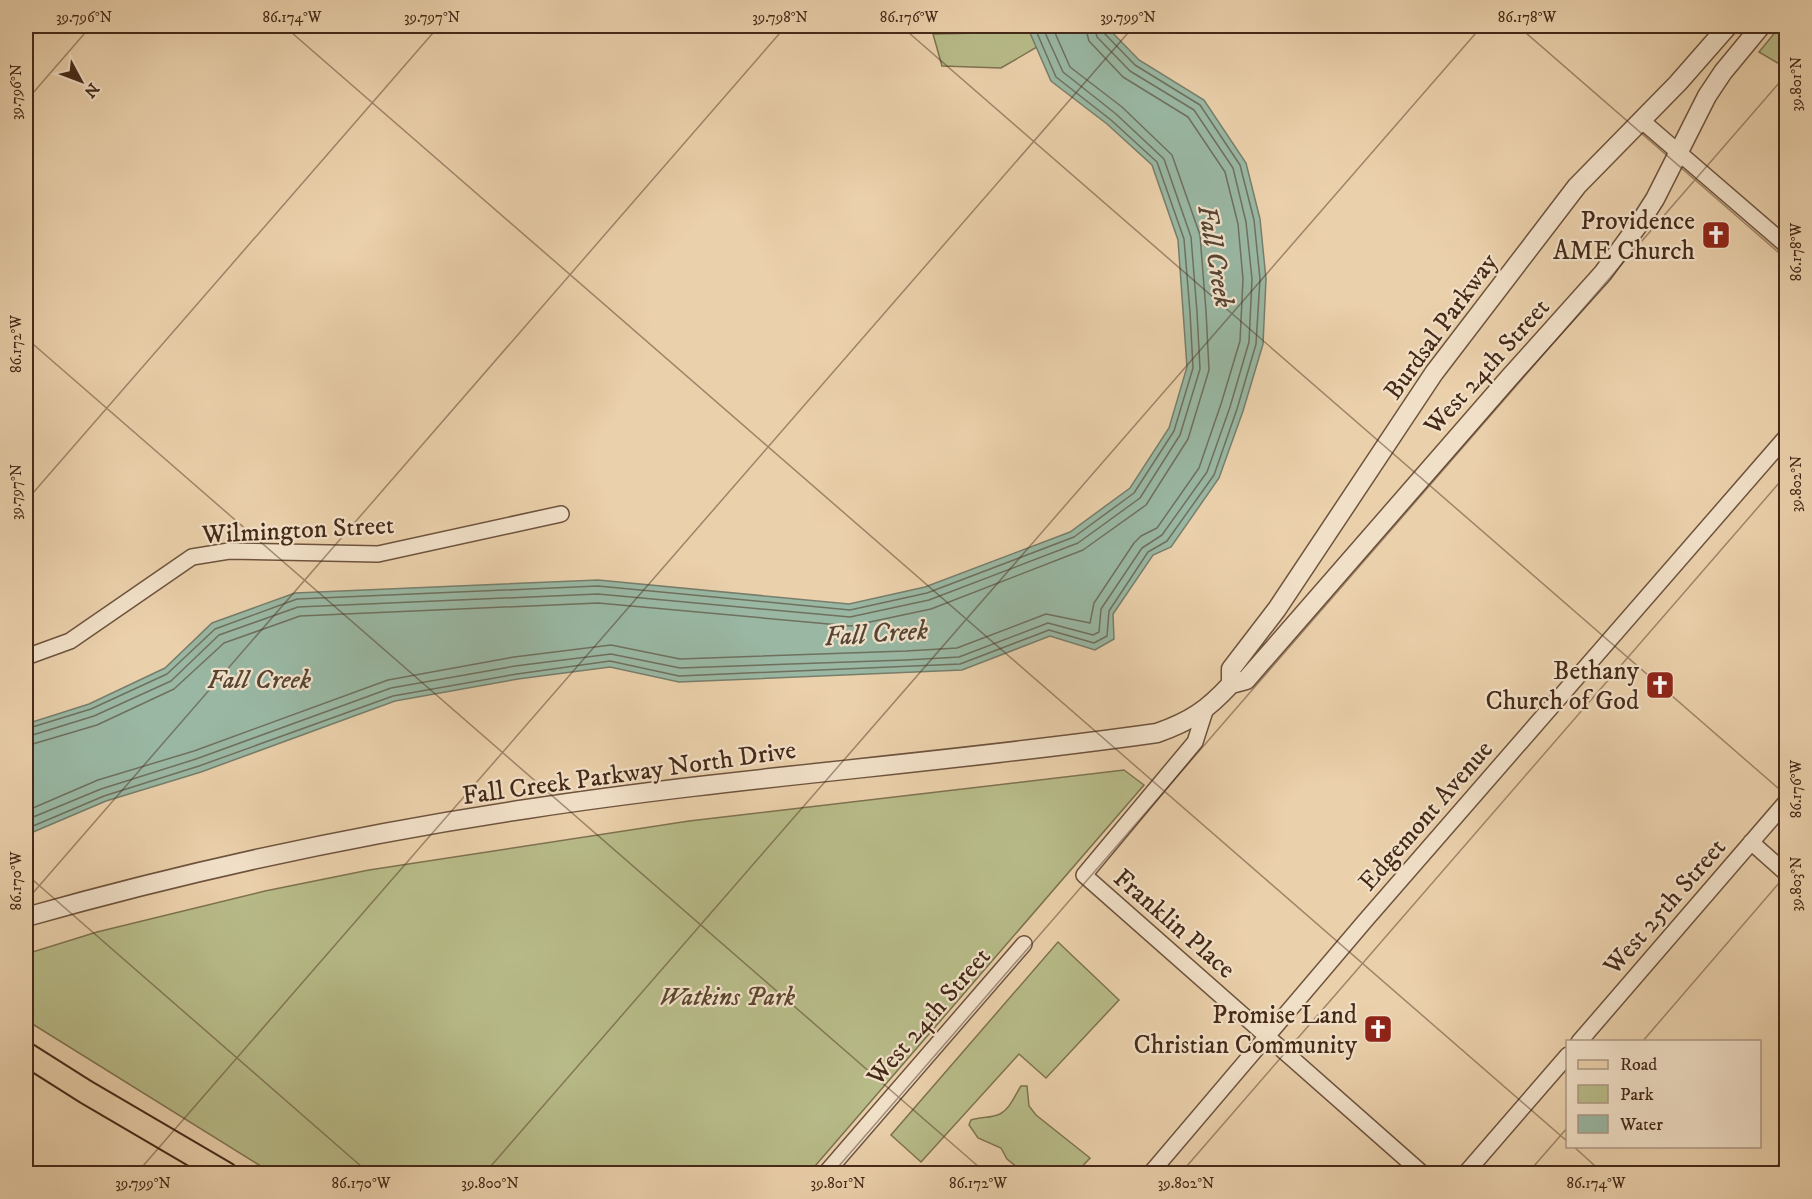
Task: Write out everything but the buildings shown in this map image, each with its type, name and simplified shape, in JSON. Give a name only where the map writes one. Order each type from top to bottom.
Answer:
[{"type":"main road","points":[[26,1054],[86,1092],[226,1173]]},
{"type":"street","name":"Burdsal Parkway","points":[[1232,684],[1231,669],[1276,609],[1428,381],[1577,186],[1678,83],[1728,26]]},
{"type":"street","name":"West 24th Street","points":[[1232,684],[1246,681],[1447,448],[1603,273],[1643,219],[1707,96],[1761,26]]},
{"type":"street","points":[[1641,120],[1786,245]]},
{"type":"street","name":"Edgemont Avenue","points":[[1150,1173],[1266,1036],[1786,437]]},
{"type":"street","name":"Wilmington Street","points":[[26,657],[70,641],[192,557],[229,551],[378,554],[561,514]]},
{"type":"street","name":"Fall Creek Parkway North Drive","points":[[26,917],[131,889],[310,848],[466,818],[838,770],[1157,733],[1205,711],[1232,684]]},
{"type":"street","name":"Franklin Place","points":[[1205,711],[1195,742],[1084,875],[1423,1173]]},
{"type":"street","name":"West 25th Street","points":[[1580,1040],[1786,802]]},
{"type":"street","points":[[1751,842],[1786,873]]},
{"type":"street","name":"West 24th Street","points":[[825,1173],[1024,944]]},
{"type":"street","points":[[1465,1173],[1566,1057]]},
{"type":"street","points":[[1782,1173],[1786,1168]]},
{"type":"green space","points":[[980,26],[1027,26],[1037,47],[1001,68],[942,66],[933,34],[982,33]]},
{"type":"green space","points":[[1777,30],[1786,32],[1786,46],[1781,46],[1781,53],[1786,54],[1786,68],[1759,52]]},
{"type":"green space","name":"Watkins Park","points":[[1124,770],[1144,785],[809,1173],[272,1173],[26,1020],[26,954],[97,932],[265,891],[369,870],[689,821]]},
{"type":"green space","points":[[1058,942],[1119,1000],[1046,1078],[1019,1054],[921,1162],[891,1135]]},
{"type":"green space","points":[[1021,1086],[1027,1086],[1029,1106],[1036,1115],[1090,1158],[1076,1173],[1024,1173],[1007,1159],[1001,1148],[978,1138],[969,1125],[971,1120],[1004,1112]]},
{"type":"water","name":"Fall Creek","points":[[1027,26],[1106,26],[1139,60],[1204,100],[1246,163],[1260,219],[1266,279],[1263,344],[1243,411],[1219,478],[1171,547],[1153,555],[1113,614],[1114,639],[1095,650],[1050,636],[962,670],[679,682],[610,667],[518,679],[395,701],[201,772],[106,801],[26,835],[26,724],[89,704],[165,668],[212,623],[295,593],[598,580],[849,604],[925,587],[1070,532],[1130,488],[1169,428],[1187,367],[1178,240],[1152,165],[1107,124],[1051,81]]},
{"type":"place","name":"Providence AME Church","points":[[1716,235]]},
{"type":"place","name":"Bethany Church of God","points":[[1660,685]]},
{"type":"place","name":"Promise Land Christian Community","points":[[1378,1029]]}]
